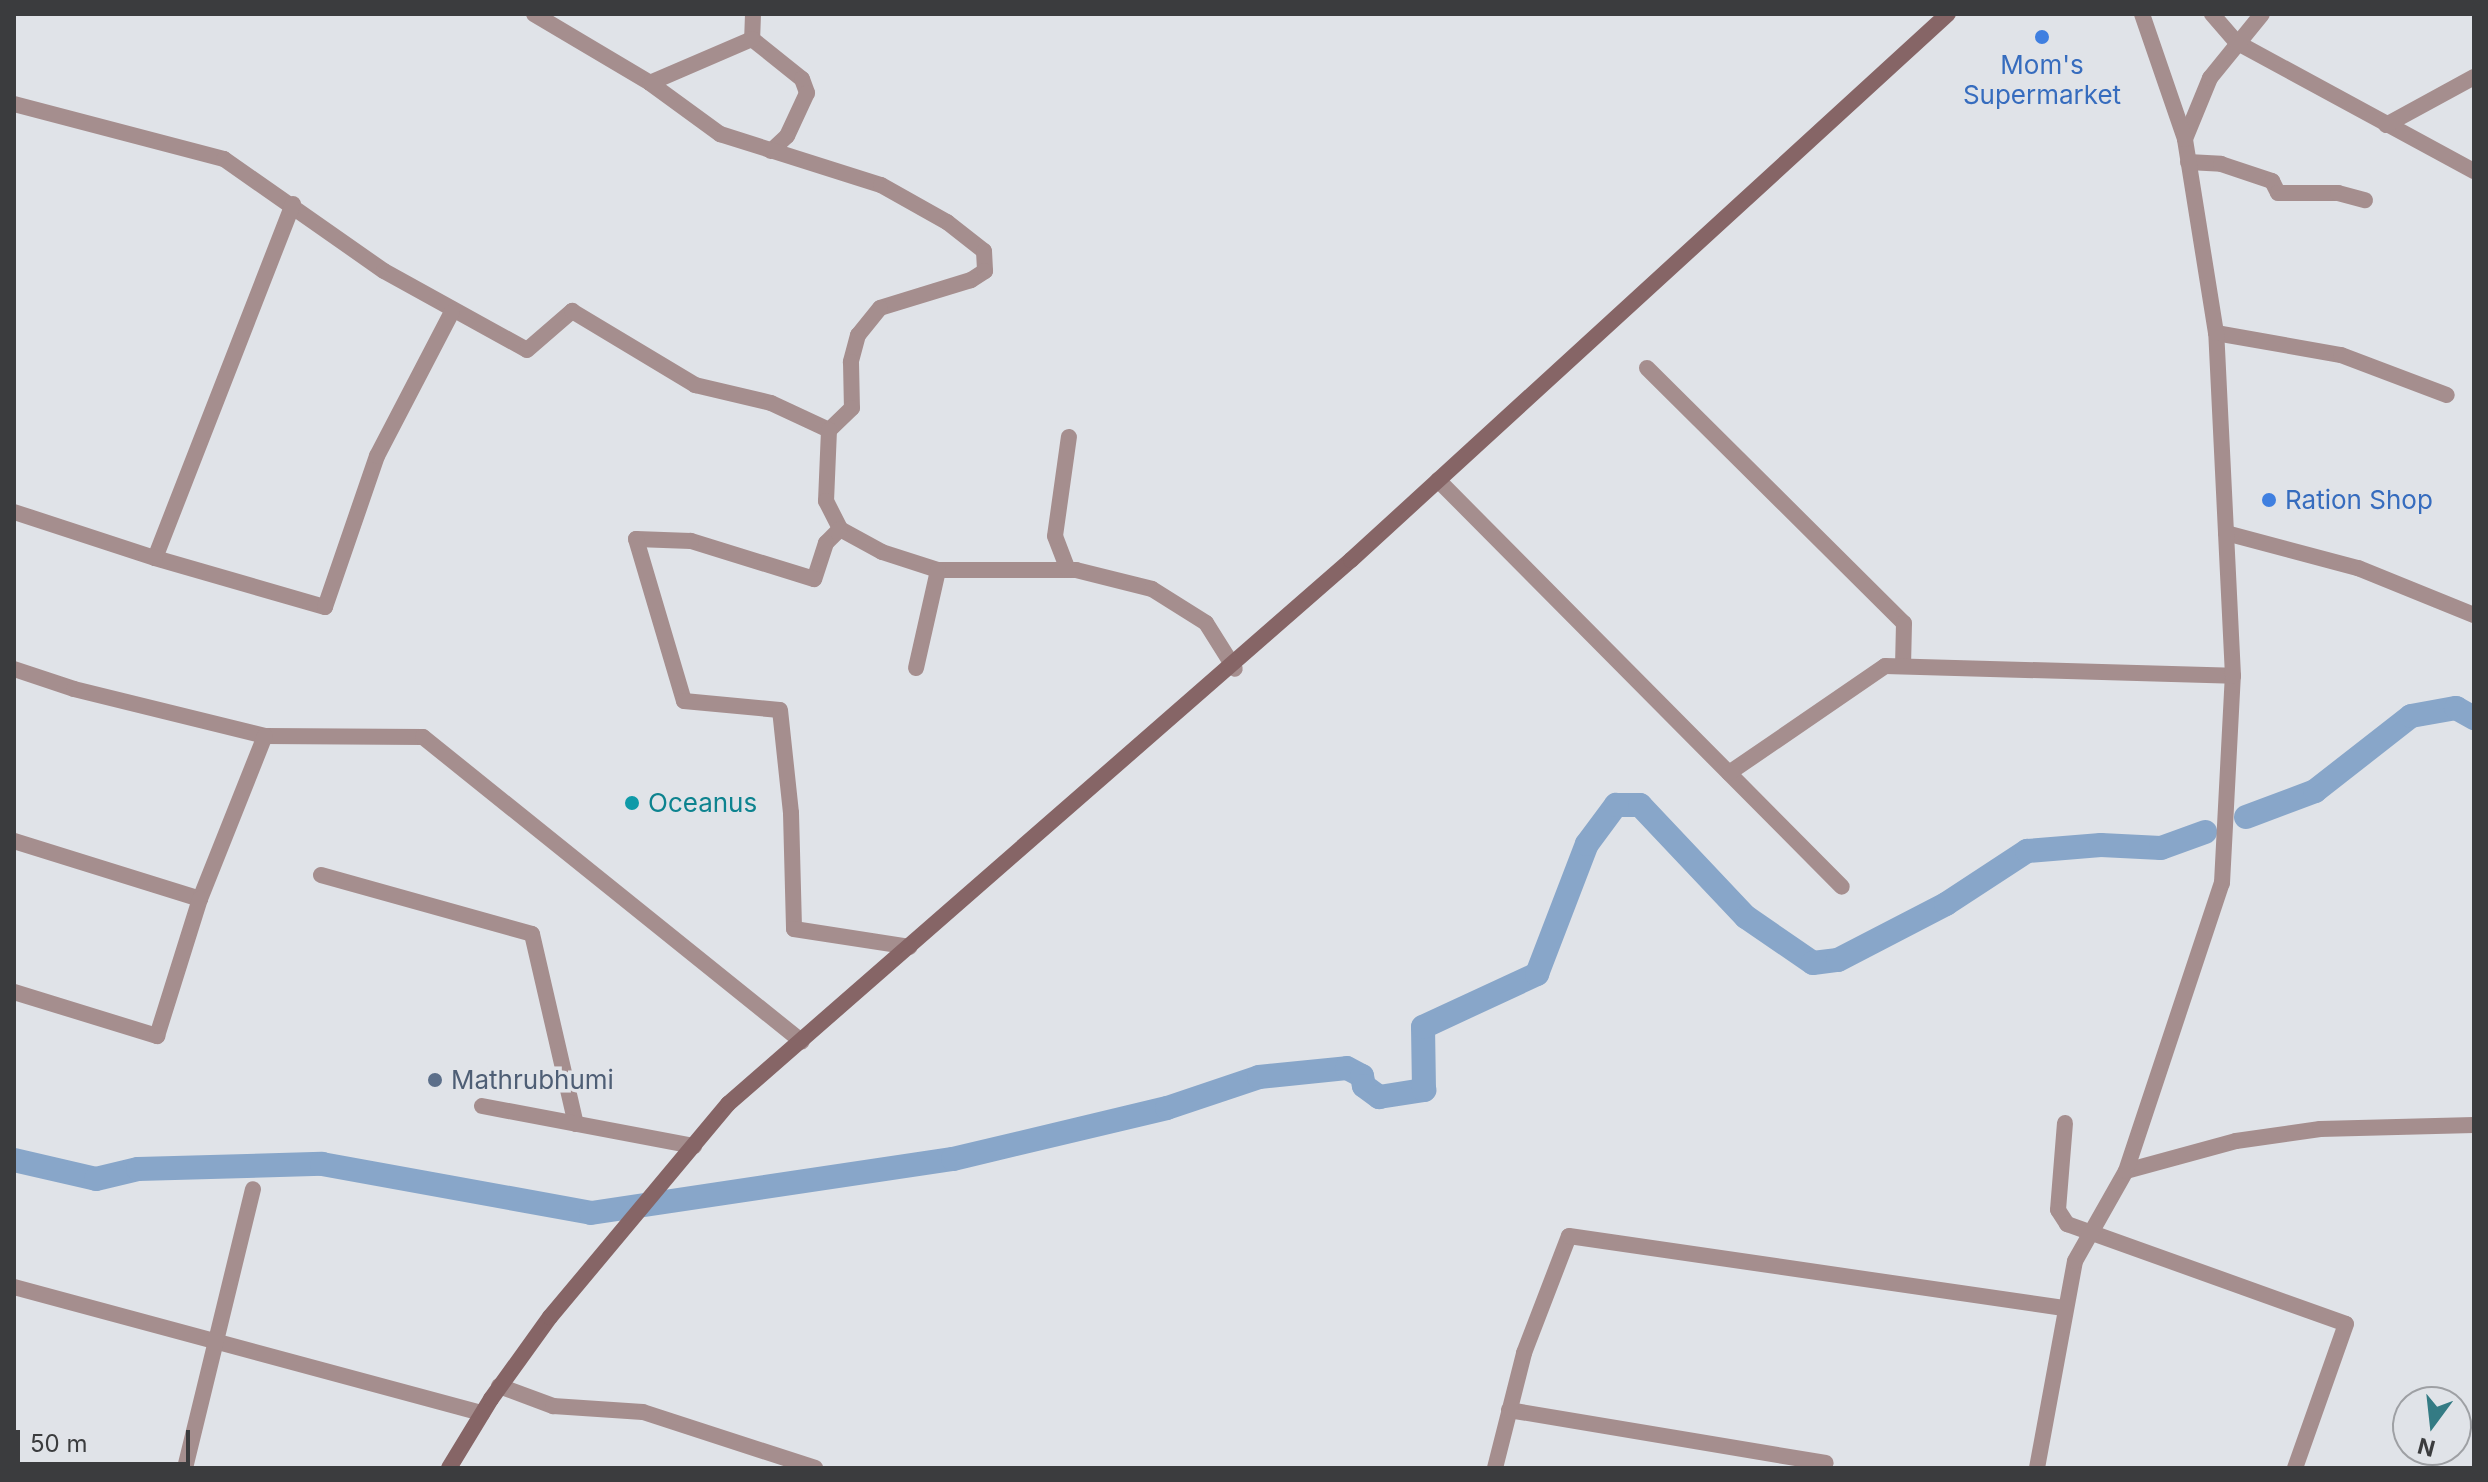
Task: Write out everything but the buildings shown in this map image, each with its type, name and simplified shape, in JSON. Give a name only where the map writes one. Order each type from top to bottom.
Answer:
[{"type":"main road","points":[[449,1468],[499,1386],[597,1261],[728,1104],[1234,667],[1948,14]]},
{"type":"street","points":[[534,14],[650,83],[720,134],[881,185],[947,222],[984,251],[985,271],[971,280],[880,308],[858,335],[851,362],[852,408],[829,430],[826,501],[840,529],[882,552],[938,570],[1068,570],[1152,589],[1206,623],[1234,667]]},
{"type":"street","points":[[752,39],[753,14]]},
{"type":"street","points":[[2037,1468],[2075,1261],[2126,1171],[2222,883],[2233,676],[2216,333],[2185,139],[2142,14]]},
{"type":"street","points":[[2212,14],[2236,42],[2474,171]]},
{"type":"street","points":[[2185,139],[2210,78],[2236,42],[2262,14]]},
{"type":"street","points":[[650,83],[752,39]]},
{"type":"street","points":[[752,39],[802,79],[807,93],[787,136],[771,151]]},
{"type":"street","points":[[2386,125],[2474,77]]},
{"type":"street","points":[[14,104],[224,159],[452,312],[527,350],[572,311],[695,385],[771,403],[829,430]]},
{"type":"street","points":[[2188,162],[2221,164],[2272,181],[2278,193],[2338,193],[2365,200]]},
{"type":"street","points":[[155,558],[293,204]]},
{"type":"street","points":[[14,512],[155,558],[325,607],[377,456],[452,312]]},
{"type":"street","points":[[2216,333],[2341,355],[2447,395]]},
{"type":"street","points":[[1647,368],[1904,623],[1903,666]]},
{"type":"street","points":[[1068,570],[1055,536],[1069,437]]},
{"type":"street","points":[[1438,480],[1842,887]]},
{"type":"street","points":[[840,529],[826,543],[814,579],[691,541],[636,539],[684,701],[780,710],[791,813],[794,929],[910,947]]},
{"type":"street","points":[[2226,533],[2358,568],[2474,615]]},
{"type":"street","points":[[916,668],[938,570]]},
{"type":"street","points":[[1729,773],[1885,666],[2233,676]]},
{"type":"street","points":[[14,669],[74,689],[265,736],[423,737],[802,1042]]},
{"type":"street","points":[[14,992],[157,1036],[200,899],[265,736]]},
{"type":"street","points":[[14,841],[200,899]]},
{"type":"street","points":[[321,875],[532,934],[576,1124]]},
{"type":"street","points":[[482,1106],[691,1148]]},
{"type":"street","points":[[2065,1123],[2058,1210],[2067,1224],[2091,1237],[2346,1324],[2295,1468]]},
{"type":"street","points":[[2126,1171],[2236,1141],[2320,1129],[2474,1125]]},
{"type":"street","points":[[185,1468],[253,1189]]},
{"type":"street","points":[[1495,1468],[1524,1353],[1569,1236],[2064,1308]]},
{"type":"street","points":[[14,1287],[482,1413]]},
{"type":"street","points":[[499,1386],[553,1406],[657,1416],[815,1468]]},
{"type":"street","points":[[1509,1410],[1826,1463]]},
{"type":"waterway","points":[[2246,817],[2315,791],[2411,716],[2456,708],[2474,718]]},
{"type":"waterway","points":[[14,1160],[96,1179],[138,1169],[322,1164],[591,1213],[953,1159],[1167,1108],[1259,1077],[1347,1068],[1362,1076],[1364,1086],[1379,1097],[1424,1090],[1423,1027],[1537,974],[1587,844],[1616,805],[1640,805],[1746,917],[1813,963],[1838,960],[1946,904],[2027,851],[2101,845],[2161,848],[2205,832]]},
{"type":"place","name":"Mom's Supermarket","points":[[2042,37]]},
{"type":"place","name":"Ration Shop","points":[[2269,500]]},
{"type":"place","name":"Oceanus","points":[[632,803]]},
{"type":"place","name":"Mathrubhumi","points":[[435,1080]]}]
